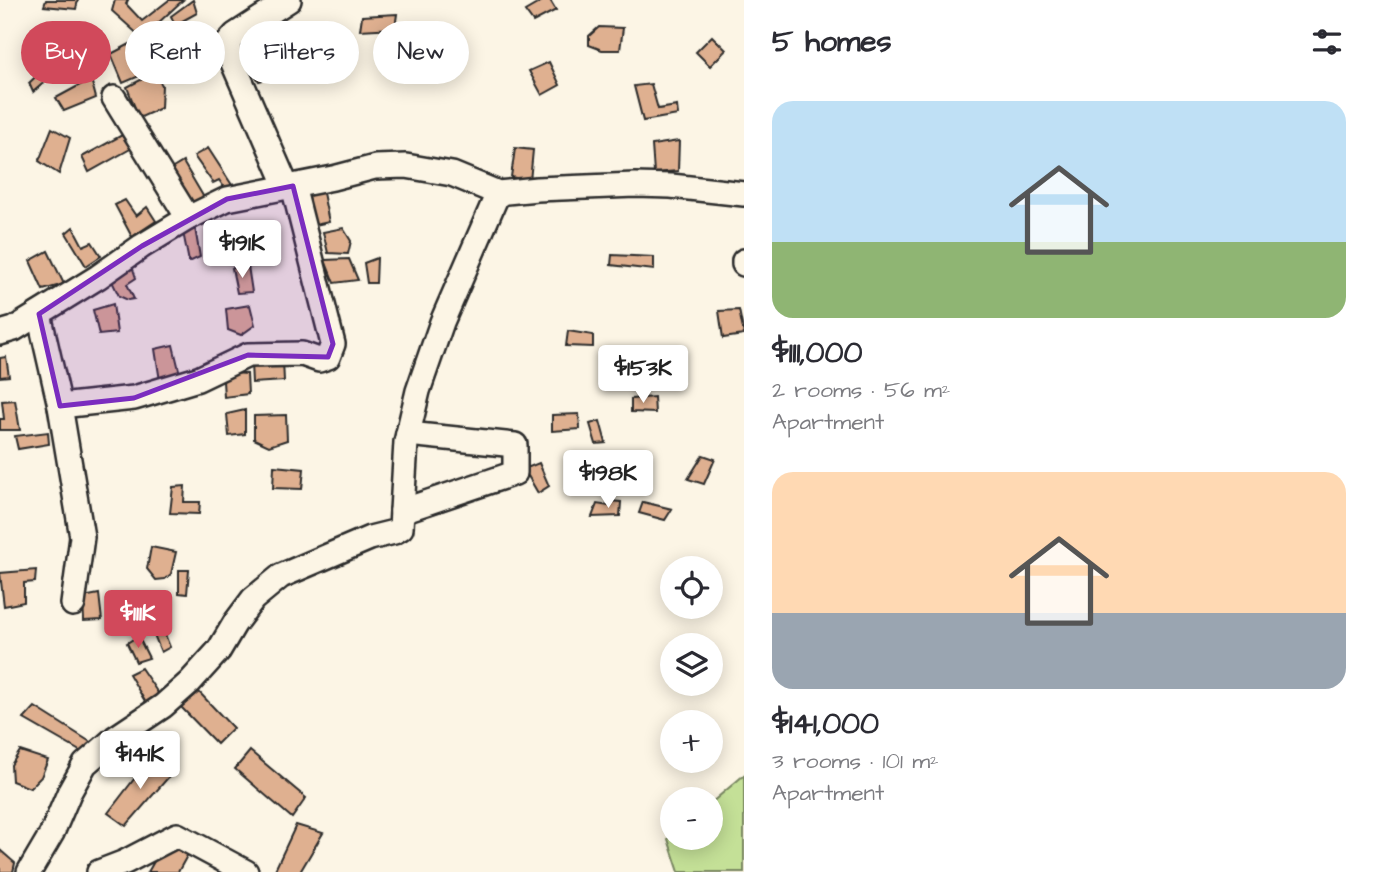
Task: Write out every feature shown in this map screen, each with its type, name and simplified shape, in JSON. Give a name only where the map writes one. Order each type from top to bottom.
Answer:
[{"type":"street","points":[[60,406],[134,398],[198,379],[248,355],[302,354],[319,360],[328,358],[333,344],[290,186],[230,56],[228,43],[235,35],[289,0]]},
{"type":"street","points":[[114,98],[188,218]]},
{"type":"street","points":[[0,333],[14,329],[188,218],[227,200],[375,167],[406,166],[452,174],[498,193],[635,185],[744,194]]},
{"type":"street","points":[[29,872],[85,764],[115,738],[163,706],[190,682],[219,650],[253,599],[281,576],[370,538],[401,528],[408,434],[418,391],[442,322],[498,193]]},
{"type":"street","points":[[39,313],[60,406],[82,537],[73,604]]},
{"type":"street","points":[[402,511],[514,473],[514,445],[408,434]]},
{"type":"street","points":[[99,872],[125,862],[177,835],[246,872]]},
{"type":"highlighted area","points":[[293,186],[333,344],[328,357],[248,355],[134,398],[60,406],[39,314],[142,246],[227,199]]},
{"type":"green space","points":[[744,775],[744,872],[679,872],[672,850],[723,850],[723,793]]},
{"type":"building","points":[[46,0],[78,0],[76,9],[44,6]]},
{"type":"building","points":[[115,0],[128,0],[126,4],[142,21],[125,23],[112,11]]},
{"type":"building","points":[[169,0],[183,0],[160,21],[142,21]]},
{"type":"building","points":[[193,0],[197,13],[182,21],[173,21],[171,16]]},
{"type":"building","points":[[544,0],[550,0],[556,10],[533,22],[525,11]]},
{"type":"building","points":[[397,14],[396,21],[373,21],[373,29],[360,30],[362,16]]},
{"type":"building","points":[[599,27],[623,28],[620,50],[602,50],[589,45],[589,36]]},
{"type":"building","points":[[712,36],[726,50],[710,66],[696,52]]},
{"type":"building","points":[[125,47],[125,82],[123,83],[111,54]]},
{"type":"building","points":[[549,62],[560,85],[542,95],[529,71]]},
{"type":"building","points":[[29,84],[42,84],[33,92]]},
{"type":"building","points":[[82,84],[92,84],[96,98],[64,111],[56,98]]},
{"type":"building","points":[[133,84],[161,84],[161,108],[139,118],[127,87]]},
{"type":"building","points":[[651,84],[658,109],[677,106],[678,115],[643,121],[634,86]]},
{"type":"building","points":[[52,128],[70,138],[59,174],[39,161]]},
{"type":"building","points":[[122,135],[132,148],[89,172],[82,157]]},
{"type":"building","points":[[679,141],[678,171],[654,173],[652,145]]},
{"type":"building","points":[[208,148],[232,185],[226,190],[219,180],[213,183],[194,156]]},
{"type":"building","points":[[515,148],[533,150],[530,181],[511,177]]},
{"type":"building","points":[[183,162],[206,201],[190,208],[168,171]]},
{"type":"building","points":[[322,188],[329,222],[315,225],[307,192]]},
{"type":"building","points":[[125,200],[136,216],[147,207],[156,221],[132,237],[115,205]]},
{"type":"building","points":[[73,227],[83,246],[92,242],[101,256],[86,266],[66,233]]},
{"type":"building","points":[[195,228],[200,257],[189,262],[183,232]]},
{"type":"building","points":[[343,228],[351,241],[348,254],[328,253],[323,232]]},
{"type":"building","points":[[48,251],[64,284],[43,290],[30,261]]},
{"type":"building","points":[[612,255],[654,257],[654,270],[611,265]]},
{"type":"building","points":[[377,258],[376,283],[367,283],[364,263]]},
{"type":"building","points":[[349,259],[358,280],[334,283],[325,260]]},
{"type":"building","points":[[132,266],[136,278],[127,284],[134,299],[128,300],[119,296],[110,277]]},
{"type":"building","points":[[248,266],[252,292],[237,293],[232,268]]},
{"type":"building","points":[[113,304],[117,333],[99,335],[93,310]]},
{"type":"building","points":[[250,305],[255,325],[241,335],[228,330],[226,309]]},
{"type":"building","points":[[739,310],[744,335],[723,338],[719,311]]},
{"type":"building","points":[[568,331],[593,335],[593,347],[566,346]]},
{"type":"building","points":[[173,345],[180,374],[160,381],[155,349]]},
{"type":"building","points":[[6,357],[9,376],[0,377],[0,358]]},
{"type":"building","points":[[283,361],[284,381],[252,383],[251,363]]},
{"type":"building","points":[[233,373],[247,374],[248,394],[224,397],[223,381]]},
{"type":"building","points":[[654,397],[655,413],[631,412],[631,399]]},
{"type":"building","points":[[15,400],[20,430],[0,430],[0,419],[4,419],[2,401]]},
{"type":"building","points":[[245,410],[245,434],[229,436],[227,414]]},
{"type":"building","points":[[579,414],[580,429],[552,431],[552,415]]},
{"type":"building","points":[[286,415],[287,440],[269,446],[254,439],[254,416]]},
{"type":"building","points":[[600,421],[606,443],[596,444],[590,424]]},
{"type":"building","points":[[48,432],[49,444],[18,449],[15,436]]},
{"type":"building","points":[[703,455],[715,459],[704,484],[688,479]]},
{"type":"building","points":[[539,463],[549,486],[538,493],[524,469]]},
{"type":"building","points":[[274,466],[304,469],[302,489],[273,488]]},
{"type":"building","points":[[185,486],[184,502],[200,502],[199,514],[170,513],[173,487]]},
{"type":"building","points":[[610,501],[621,502],[620,516],[592,517],[597,504],[610,506]]},
{"type":"building","points":[[643,502],[672,509],[665,520],[639,513]]},
{"type":"building","points":[[151,547],[176,552],[171,574],[165,579],[156,580],[147,569]]},
{"type":"building","points":[[36,570],[35,582],[24,583],[24,602],[4,606],[0,573]]},
{"type":"building","points":[[179,570],[189,570],[187,594],[179,593]]},
{"type":"building","points":[[99,594],[102,620],[84,621],[83,597]]},
{"type":"building","points":[[153,632],[164,632],[170,647],[161,652]]},
{"type":"building","points":[[138,636],[149,658],[136,662],[127,643]]},
{"type":"building","points":[[141,668],[160,696],[146,703],[129,674]]},
{"type":"building","points":[[199,692],[233,728],[217,744],[181,707]]},
{"type":"building","points":[[35,707],[92,743],[85,754],[24,719]]},
{"type":"building","points":[[20,751],[48,760],[41,777],[30,788],[12,781],[11,765]]},
{"type":"building","points":[[250,751],[306,798],[292,818],[235,769]]},
{"type":"building","points":[[151,757],[173,772],[126,826],[108,813]]},
{"type":"building","points":[[296,825],[323,833],[300,872],[274,872]]},
{"type":"building","points":[[176,845],[188,854],[178,872],[148,872],[156,858]]},
{"type":"building","points":[[0,850],[15,863],[13,872],[0,872]]}]
